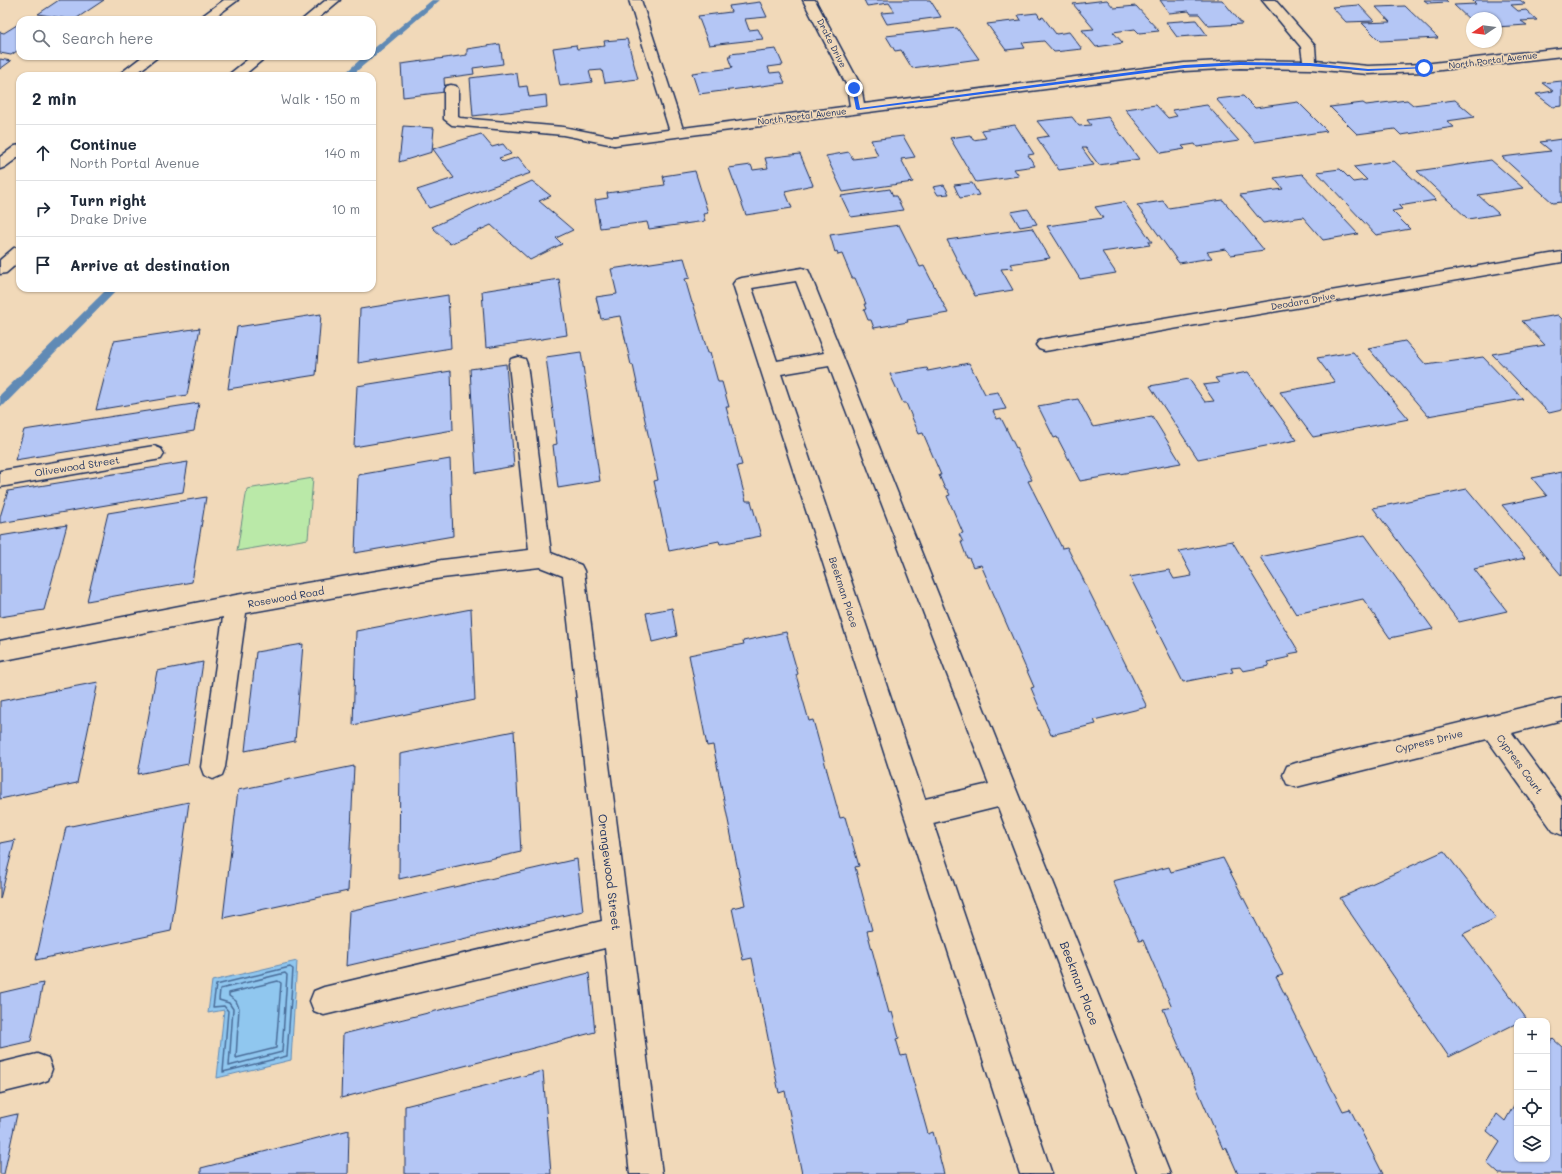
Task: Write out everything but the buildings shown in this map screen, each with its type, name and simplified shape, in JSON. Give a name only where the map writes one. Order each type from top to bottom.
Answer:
[{"type":"main road","points":[[209,16],[232,0]]},
{"type":"main road","points":[[313,16],[334,0]]},
{"type":"main road","points":[[635,0],[677,132]]},
{"type":"main road","name":"Drake Drive","points":[[809,0],[854,86],[858,109]]},
{"type":"main road","points":[[1268,0],[1308,46],[1310,65]]},
{"type":"main road","name":"North Portal Avenue","points":[[451,89],[451,119],[457,122],[563,131],[614,141],[1184,67],[1240,64],[1310,65],[1368,70],[1424,68],[1562,52]]},
{"type":"main road","points":[[130,72],[146,60]]},
{"type":"main road","points":[[239,72],[255,60]]},
{"type":"main road","points":[[0,164],[16,152]]},
{"type":"main road","points":[[0,269],[16,255]]},
{"type":"main road","name":"Deodara Drive","points":[[1045,345],[1562,257]]},
{"type":"main road","name":"Beekman Place","points":[[1036,1174],[742,284],[802,274],[1154,1174]]},
{"type":"main road","points":[[770,369],[835,358]]},
{"type":"main road","points":[[518,364],[541,558]]},
{"type":"main road","name":"Olivewood Street","points":[[0,479],[154,454]]},
{"type":"main road","name":"Rosewood Road","points":[[0,651],[236,605],[442,569],[541,558],[573,571]]},
{"type":"main road","name":"Orangewood Street","points":[[573,571],[646,1174]]},
{"type":"main road","points":[[213,766],[236,605]]},
{"type":"main road","name":"Cypress Drive","points":[[1296,775],[1562,709]]},
{"type":"main road","name":"Cypress Court","points":[[1492,726],[1562,822]]},
{"type":"main road","points":[[918,814],[1005,793]]},
{"type":"main road","points":[[324,1001],[617,931]]},
{"type":"main road","points":[[0,1078],[37,1069]]},
{"type":"green space","points":[[313,478],[308,539],[237,551],[247,489]]},
{"type":"water","points":[[297,961],[291,1060],[217,1078],[224,1010],[208,1013],[212,981]]},
{"type":"waterway","points":[[376,51],[436,0]]},
{"type":"waterway","points":[[351,72],[364,60]]},
{"type":"waterway","points":[[0,402],[110,292]]},
{"type":"route","points":[[854,88],[858,109],[1184,67],[1240,64],[1310,65],[1368,70],[1424,68]]}]
